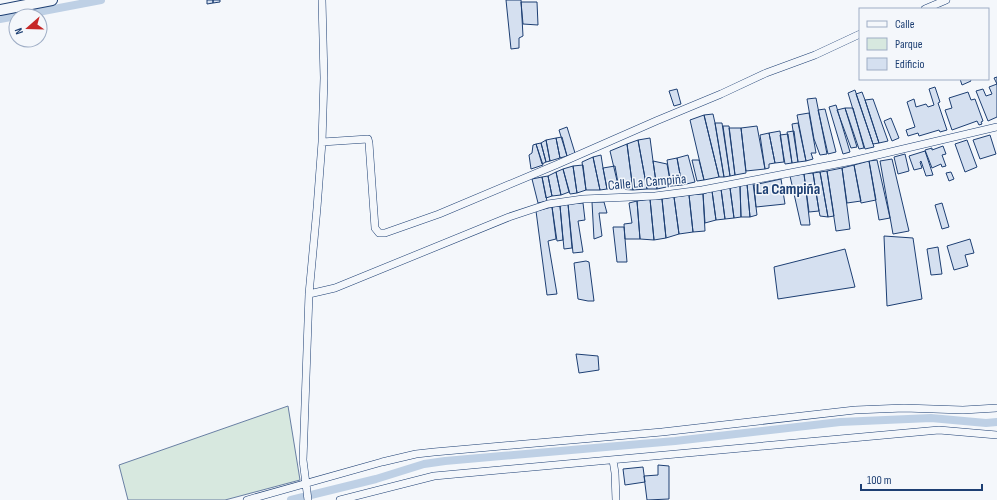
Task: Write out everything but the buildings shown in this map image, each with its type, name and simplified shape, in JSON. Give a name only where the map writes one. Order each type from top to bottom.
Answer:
[{"type":"main road","points":[[0,10],[52,0]]},
{"type":"street","points":[[308,500],[303,460],[309,294],[322,142],[324,78],[322,0]]},
{"type":"street","points":[[927,8],[946,0]]},
{"type":"street","points":[[322,142],[366,139],[369,141],[375,228],[379,233],[385,233],[439,214],[721,94],[766,73],[816,55],[859,34]]},
{"type":"street","name":"Calle La Campiña","points":[[309,294],[335,288],[502,220],[548,204],[583,199],[655,196],[702,190],[848,162],[997,128]]},
{"type":"street","points":[[247,500],[306,486],[382,462],[416,454],[662,432],[855,410],[904,408],[963,410],[997,408]]},
{"type":"street","points":[[340,500],[434,476],[939,430],[997,435]]},
{"type":"street","points":[[613,460],[616,500]]},
{"type":"green space","points":[[288,406],[300,480],[225,500],[128,500],[119,465]]},
{"type":"waterway","points":[[48,10],[101,0]]},
{"type":"waterway","points":[[0,19],[8,18]]},
{"type":"waterway","points":[[291,500],[376,479],[424,464],[445,461],[675,441],[840,422],[931,418],[986,423],[997,422]]},
{"type":"district","name":"La Campiña","points":[[788,189]]}]
